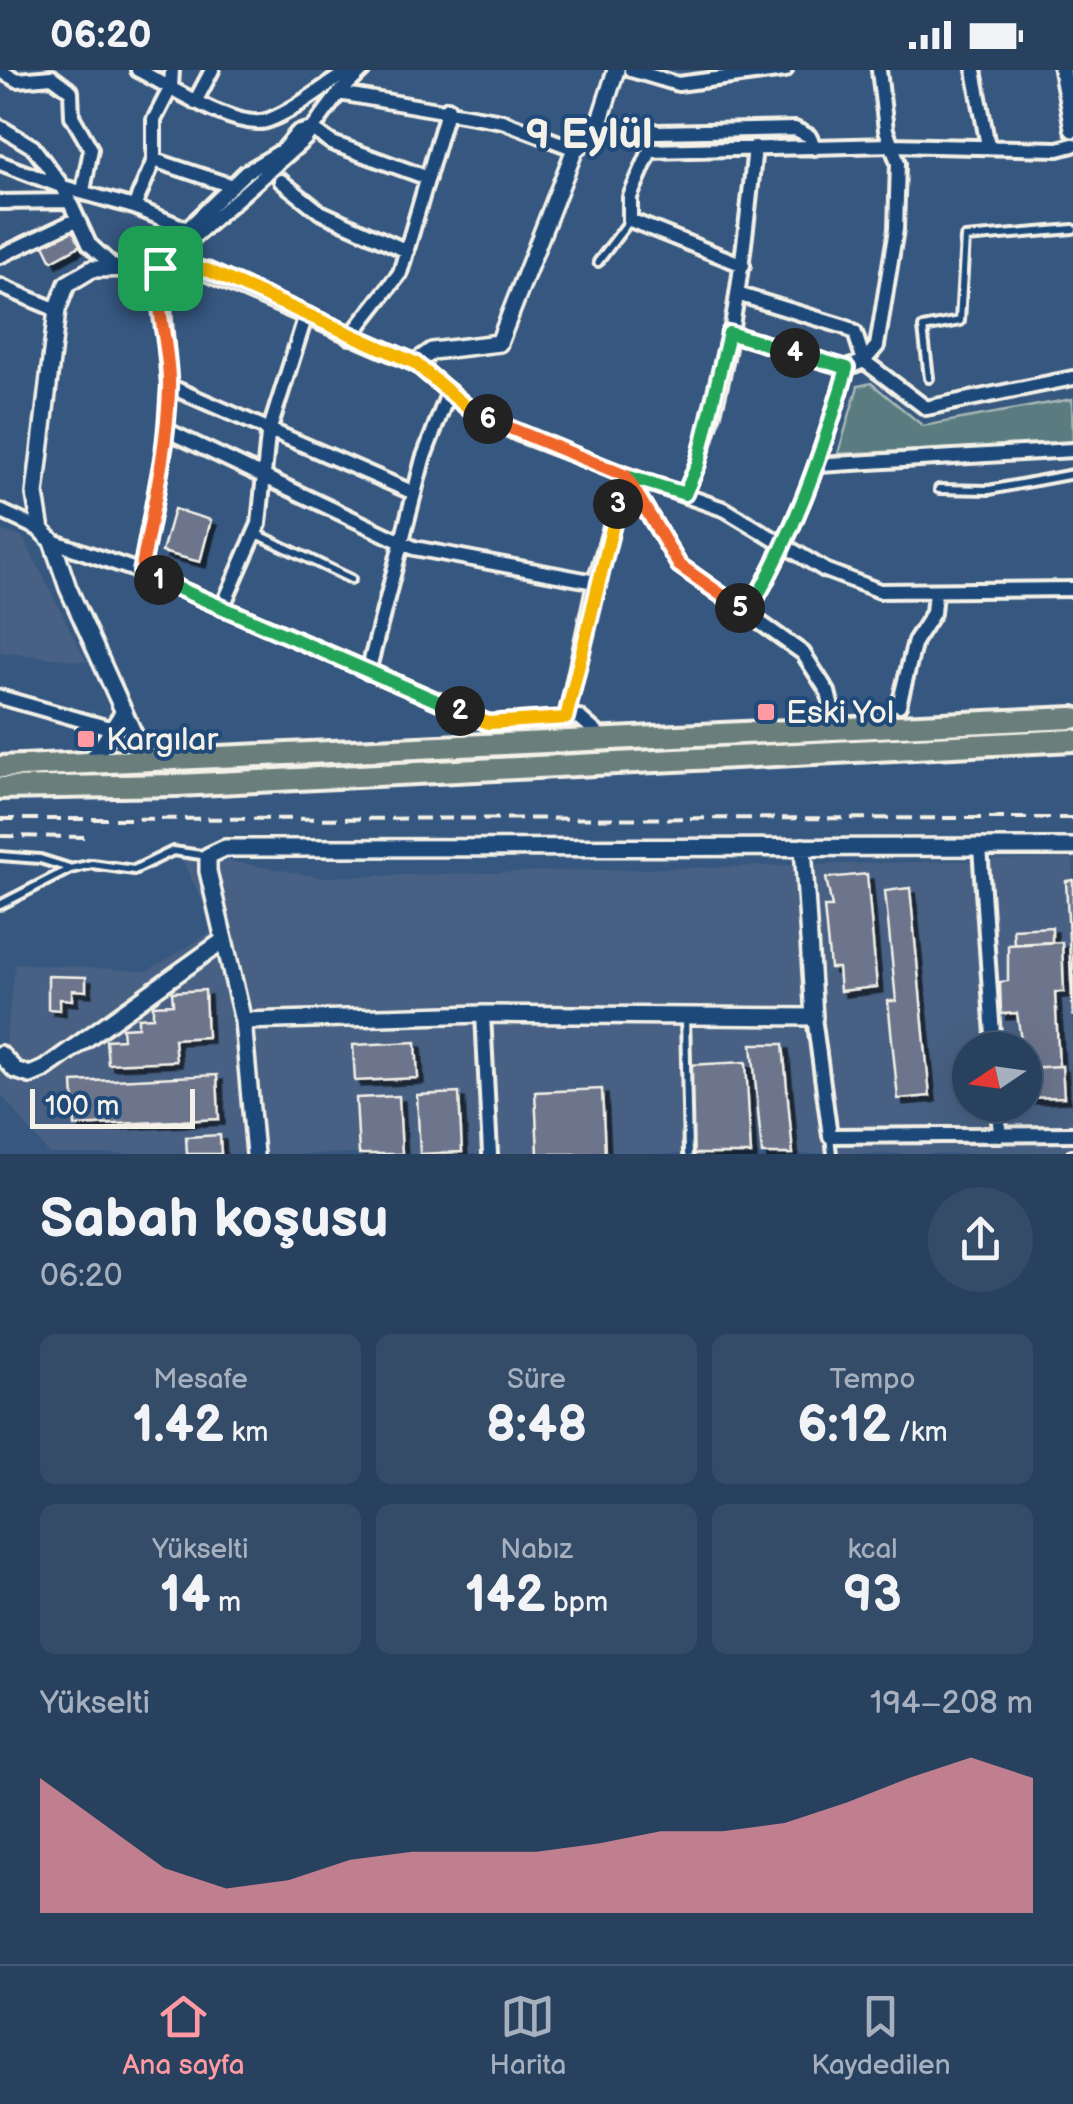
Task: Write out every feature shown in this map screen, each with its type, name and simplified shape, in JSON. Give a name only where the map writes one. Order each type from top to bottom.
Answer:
[{"type":"highway","points":[[0,767],[1073,718]]},
{"type":"highway","points":[[0,788],[178,785],[1073,740]]},
{"type":"street","points":[[138,70],[195,102],[248,122],[266,122],[350,70]]},
{"type":"street","points":[[134,207],[154,160],[154,120],[171,87],[172,70]]},
{"type":"street","points":[[195,102],[212,70]]},
{"type":"street","points":[[141,572],[170,386],[158,291],[160,268],[224,214],[244,189],[274,167],[363,70]]},
{"type":"street","points":[[595,136],[616,70]]},
{"type":"street","points":[[632,70],[678,84],[785,70]]},
{"type":"street","points":[[729,333],[847,368],[864,361],[877,346],[896,229],[898,163],[886,130],[879,70]]},
{"type":"street","points":[[974,70],[988,146]]},
{"type":"street","points":[[1062,70],[1073,129]]},
{"type":"street","points":[[0,71],[17,80],[52,77],[71,92],[72,116],[92,149],[83,191]]},
{"type":"street","points":[[339,93],[448,108],[502,121],[575,149]]},
{"type":"street","points":[[350,337],[400,273],[448,108]]},
{"type":"street","points":[[415,363],[432,352],[499,343],[575,149],[595,136],[632,124],[657,132],[796,129],[809,136],[815,148]]},
{"type":"street","points":[[0,127],[33,147],[66,194],[89,244],[115,268]]},
{"type":"street","points":[[312,128],[332,142],[428,178]]},
{"type":"street","points":[[0,202],[83,191],[186,229],[232,186],[282,150],[297,133],[312,128]]},
{"type":"street","points":[[743,264],[630,220],[630,197],[650,152],[892,145],[1058,148],[1073,144]]},
{"type":"street","points":[[685,494],[698,464],[737,294],[756,147]]},
{"type":"street","points":[[154,160],[232,186]]},
{"type":"street","points":[[0,164],[66,194]]},
{"type":"street","points":[[281,181],[320,212],[407,250]]},
{"type":"street","points":[[0,256],[76,220]]},
{"type":"street","points":[[146,762],[46,535],[35,494],[56,310],[67,284],[92,270],[207,270],[415,363],[470,410],[520,434],[726,510],[825,570],[880,591],[1073,589]]},
{"type":"street","points":[[0,286],[56,310]]},
{"type":"street","points":[[737,294],[846,327],[855,334],[864,361],[926,408],[1073,378]]},
{"type":"street","points":[[222,608],[255,533],[270,430],[306,315]]},
{"type":"street","points":[[748,613],[786,547],[819,465],[847,368]]},
{"type":"street","points":[[170,386],[414,493]]},
{"type":"street","points":[[368,672],[414,493],[449,392]]},
{"type":"street","points":[[166,430],[414,548],[596,582]]},
{"type":"street","points":[[819,465],[1073,450]]},
{"type":"street","points":[[566,718],[596,582],[626,476]]},
{"type":"street","points":[[626,476],[679,565],[803,653],[828,692],[836,728]]},
{"type":"street","points":[[0,511],[46,535],[141,572],[488,723],[578,717],[604,739]]},
{"type":"street","points":[[900,706],[915,641],[933,613],[935,592]]},
{"type":"street","points":[[0,697],[113,729]]},
{"type":"street","points":[[83,765],[96,755],[124,713]]},
{"type":"street","points":[[803,847],[814,1017],[830,1136],[1073,1134]]},
{"type":"street","points":[[980,847],[993,1032]]},
{"type":"street","points":[[254,1154],[243,1021],[208,856],[225,848],[1073,847]]},
{"type":"street","points":[[0,1054],[16,1070],[30,1076],[44,1069],[224,940]]},
{"type":"street","points":[[243,1021],[483,1014],[814,1017]]},
{"type":"street","points":[[483,1014],[490,1154]]},
{"type":"street","points":[[999,1122],[1000,1135]]},
{"type":"lane","points":[[598,262],[630,220]]},
{"type":"lane","points":[[929,378],[923,328],[960,321],[965,238],[1073,229]]},
{"type":"lane","points":[[939,489],[988,490],[1073,474]]},
{"type":"lane","points":[[255,533],[352,579]]},
{"type":"lane","points":[[0,906],[70,869],[92,864],[134,870],[174,851],[208,856]]},
{"type":"lane","points":[[0,856],[40,859],[70,869]]},
{"type":"lane","points":[[685,1016],[688,1154]]},
{"type":"lane","points":[[830,1136],[832,1154]]},
{"type":"shaded area","points":[[0,530],[23,537],[87,662],[0,652]]},
{"type":"shaded area","points":[[178,852],[322,877],[1073,858],[1073,1154],[49,1154],[0,1093],[0,1047],[5,1045],[15,963],[147,971],[216,929]]},
{"type":"green space","points":[[871,383],[923,426],[1072,399],[1073,443],[838,454],[858,386]]},
{"type":"building","points":[[74,229],[83,244],[52,261],[42,241]]},
{"type":"building","points":[[174,509],[211,520],[200,562],[162,552]]},
{"type":"building","points":[[867,874],[877,987],[840,991],[838,968],[830,968],[824,907],[832,907],[826,878]]},
{"type":"building","points":[[1073,880],[1073,1017],[1066,881]]},
{"type":"building","points":[[910,888],[930,1096],[898,1099],[888,1001],[896,1001],[885,891]]},
{"type":"building","points":[[1052,927],[1052,942],[1014,944],[1013,929]]},
{"type":"building","points":[[1062,942],[1064,992],[1055,992],[1059,1066],[1042,1067],[1042,1032],[1020,1032],[1017,1013],[1001,1014],[1000,982],[1008,981],[1008,945]]},
{"type":"building","points":[[48,976],[86,977],[86,991],[72,990],[72,1000],[60,999],[60,1010],[48,1009]]},
{"type":"building","points":[[205,990],[207,1037],[174,1039],[176,1061],[108,1064],[106,1040],[123,1039],[122,1028],[138,1027],[138,1018],[153,1017],[153,1005],[173,1004],[172,992]]},
{"type":"building","points":[[416,1042],[418,1078],[355,1081],[353,1045]]},
{"type":"building","points":[[752,1044],[783,1044],[793,1154],[762,1154]]},
{"type":"building","points":[[746,1062],[751,1154],[693,1154],[688,1065]]},
{"type":"building","points":[[1062,1066],[1064,1097],[1042,1098],[1042,1067]]},
{"type":"building","points":[[217,1075],[219,1119],[75,1126],[73,1082]]},
{"type":"building","points":[[602,1089],[605,1154],[538,1154],[535,1092]]},
{"type":"building","points":[[459,1093],[462,1152],[420,1154],[417,1095]]},
{"type":"building","points":[[399,1096],[402,1154],[359,1154],[356,1098]]},
{"type":"building","points":[[220,1135],[221,1154],[187,1154],[186,1137]]},
{"type":"railway","points":[[0,819],[1073,818]]},
{"type":"railway","points":[[0,836],[91,837]]},
{"type":"place","name":"Eski Yol","points":[[766,712]]},
{"type":"place","name":"Kargılar","points":[[86,739]]},
{"type":"district","name":"9 Eylül","points":[[589,133]]},
{"type":"route","points":[[160,268],[158,291],[170,386],[165,444],[141,572],[488,723],[566,718],[596,582],[626,476],[685,494],[698,464],[729,333],[847,368],[819,465],[786,547],[748,613],[679,565],[626,476],[470,410],[415,363],[350,337],[220,275],[194,267],[160,268]]}]
